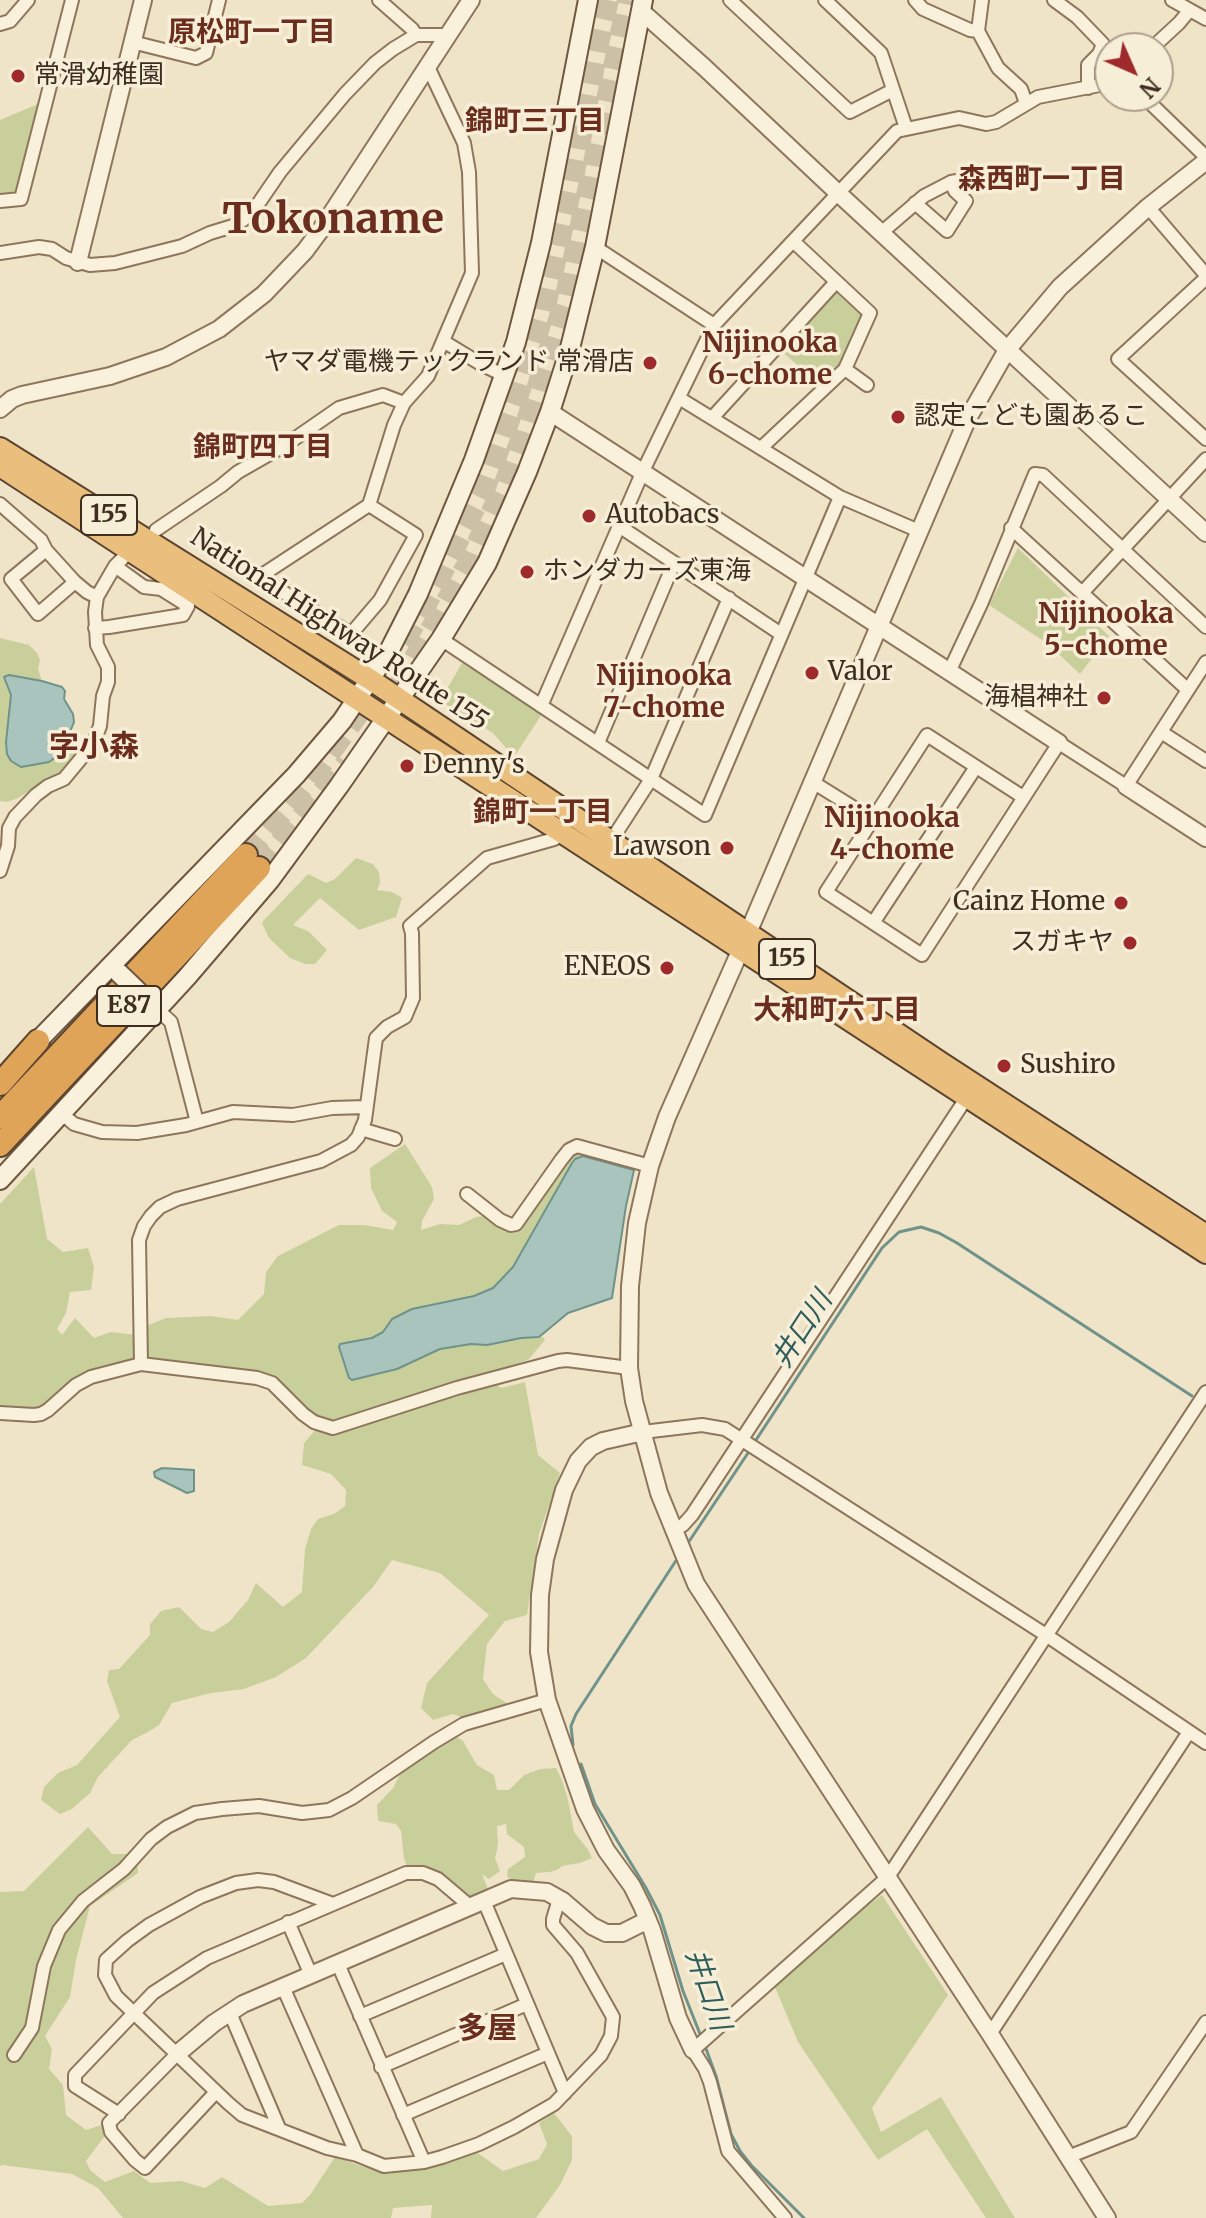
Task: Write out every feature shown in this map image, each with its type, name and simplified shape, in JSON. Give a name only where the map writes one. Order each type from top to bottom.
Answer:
[{"type":"highway","name":"National Highway Route 155","points":[[0,448],[371,680],[546,795],[745,941],[967,1097],[1206,1253]]},
{"type":"highway","name":"National Highway Route 155","points":[[0,466],[563,834],[745,941],[965,1078],[1206,1235]]},
{"type":"highway","name":"E87","points":[[0,1117],[252,861],[0,1145]]},
{"type":"highway","points":[[0,1084],[38,1041]]},
{"type":"main road","points":[[0,1076],[114,970],[296,775],[358,699],[389,651],[428,570],[505,376],[541,243],[588,0]]},
{"type":"main road","points":[[0,1180],[153,1005],[213,947],[270,880],[400,699],[487,563],[522,486],[550,412],[569,352],[595,247],[642,6],[624,0]]},
{"type":"main road","points":[[114,970],[153,1005]]},
{"type":"street","points":[[0,24],[10,21],[28,0]]},
{"type":"street","points":[[0,201],[21,199],[72,0]]},
{"type":"street","points":[[78,262],[143,0]]},
{"type":"street","points":[[132,42],[196,58],[206,53],[219,0]]},
{"type":"street","points":[[379,0],[416,35]]},
{"type":"street","points":[[0,409],[22,395],[110,376],[166,357],[219,329],[264,294],[322,228],[471,0]]},
{"type":"street","points":[[730,0],[850,112],[893,90]]},
{"type":"street","points":[[915,0],[923,9],[978,31]]},
{"type":"street","points":[[982,0],[978,31],[998,68],[1021,89],[1026,103]]},
{"type":"street","points":[[1054,0],[1077,17],[1103,44],[1099,54],[1088,65],[1088,88]]},
{"type":"street","points":[[1172,0],[1206,19]]},
{"type":"street","points":[[833,3],[881,53],[906,128]]},
{"type":"street","points":[[642,6],[838,193],[1206,533]]},
{"type":"street","points":[[1169,32],[1189,11]]},
{"type":"street","points":[[0,253],[39,247],[52,249],[66,258],[90,265],[115,263],[182,246],[243,220],[345,94],[375,63],[416,35],[448,35]]},
{"type":"street","points":[[369,505],[416,535],[380,600],[351,634],[259,577],[369,505],[394,425],[404,403],[428,376],[472,273],[469,172],[464,143],[428,67]]},
{"type":"street","points":[[541,706],[643,471],[714,325],[897,131],[959,118],[986,124],[996,122],[1038,97],[1094,87]]},
{"type":"street","points":[[1107,2218],[696,1584],[659,1493],[634,1401],[629,1368],[630,1286],[633,1247],[650,1166],[678,1090],[745,941],[967,420],[1007,350],[1067,279],[1206,159],[1159,112]]},
{"type":"street","points":[[881,233],[924,196],[951,182],[986,176]]},
{"type":"street","points":[[915,203],[947,231],[966,201],[955,191],[951,182]]},
{"type":"street","points":[[1148,207],[1206,277],[1118,359],[1206,439]]},
{"type":"street","points":[[761,448],[845,369],[870,313],[793,241]]},
{"type":"street","points":[[595,247],[714,325]]},
{"type":"street","points":[[712,418],[836,282]]},
{"type":"street","points":[[443,341],[505,376]]},
{"type":"street","points":[[845,369],[867,385]]},
{"type":"street","points":[[156,530],[238,472],[287,444],[339,408],[383,395],[404,403]]},
{"type":"street","points":[[679,398],[840,497],[919,531]]},
{"type":"street","points":[[550,412],[1206,838]]},
{"type":"street","points":[[1082,593],[1206,459]]},
{"type":"street","points":[[949,672],[1035,474],[1043,475],[1206,627]]},
{"type":"street","points":[[441,639],[705,815],[840,497]]},
{"type":"street","points":[[0,504],[41,540],[46,550],[75,582],[97,597]]},
{"type":"street","points":[[619,526],[781,634]]},
{"type":"street","points":[[1011,528],[1188,690]]},
{"type":"street","points":[[46,550],[11,579],[38,614],[75,582]]},
{"type":"street","points":[[0,871],[8,846],[9,828],[15,817],[48,786],[64,779],[93,744],[100,726],[108,667],[97,645],[95,628],[95,612],[97,597],[119,562],[144,587],[161,589],[188,606],[183,615],[95,628]]},
{"type":"street","points":[[598,743],[674,563]]},
{"type":"street","points":[[611,841],[651,779],[729,598]]},
{"type":"street","points":[[1126,786],[1206,662]]},
{"type":"street","points":[[1161,732],[1206,761]]},
{"type":"street","points":[[1023,797],[927,735],[826,892],[922,955],[1059,743]]},
{"type":"street","points":[[873,923],[976,767]]},
{"type":"street","points":[[811,781],[872,819]]},
{"type":"street","points":[[141,1364],[139,1240],[151,1216],[160,1207],[177,1199],[321,1161],[351,1145],[365,1120],[376,1038],[387,1027],[405,1017],[413,998],[410,926],[487,858],[563,834]]},
{"type":"street","points":[[153,1005],[171,1022],[197,1122]]},
{"type":"street","points":[[674,1530],[692,1515],[967,1097]]},
{"type":"street","points":[[60,1112],[74,1124],[102,1132],[137,1133],[233,1112],[293,1115],[332,1108],[366,1107]]},
{"type":"street","points":[[361,1129],[395,1139]]},
{"type":"street","points":[[467,1194],[511,1225],[516,1224],[569,1150],[577,1146],[650,1166]]},
{"type":"street","points":[[0,1413],[41,1414],[76,1385],[91,1377],[141,1364],[257,1378],[272,1383],[303,1414],[314,1422],[333,1428],[545,1363],[564,1360],[629,1368]]},
{"type":"street","points":[[693,2050],[888,1877],[1206,1392]]},
{"type":"street","points":[[785,2218],[728,2151],[710,2082],[678,2018],[648,1920],[632,1886],[606,1850],[589,1819],[547,1700],[539,1652],[540,1595],[545,1559],[564,1490],[578,1461],[591,1447],[603,1441],[643,1432],[702,1425],[725,1429],[1046,1635],[1206,1743]]},
{"type":"street","points":[[14,2055],[32,2028],[44,1966],[59,1930],[83,1901],[124,1869],[151,1839],[167,1827],[195,1813],[222,1809],[259,1806],[302,1813],[329,1810],[464,1724],[547,1700]]},
{"type":"street","points":[[990,2034],[1189,1732]]},
{"type":"street","points":[[119,2114],[75,2086],[75,2075],[153,1993],[207,1958],[399,1875],[414,1872],[442,1882],[477,1904],[506,1954],[565,2093]]},
{"type":"street","points":[[333,1904],[283,1884],[253,1880],[219,1888],[149,1925],[127,1941],[105,1963],[105,1976],[116,1996],[242,2115],[384,2166],[424,2162],[479,2144],[514,2127],[554,2104],[601,2055],[611,2036],[613,2017],[577,1953],[553,1925],[559,1899]]},
{"type":"street","points":[[216,2092],[145,2168],[111,2132],[109,2123],[177,2054],[243,2004],[511,1889],[547,1892],[606,1933],[622,1933],[648,1920]]},
{"type":"street","points":[[288,1922],[311,1975]]},
{"type":"street","points":[[360,2016],[506,1954]]},
{"type":"street","points":[[338,1964],[424,2162]]},
{"type":"street","points":[[283,1987],[357,2155]]},
{"type":"street","points":[[381,2067],[527,2004]]},
{"type":"street","points":[[230,2013],[279,2128]]},
{"type":"street","points":[[1068,2157],[1131,2132],[1206,2022]]},
{"type":"street","points":[[403,2115],[548,2053]]},
{"type":"green space","points":[[38,104],[17,196],[0,197],[0,120]]},
{"type":"green space","points":[[834,289],[863,315],[840,364],[820,376],[810,376],[780,350]]},
{"type":"green space","points":[[1018,548],[1109,636],[1080,674],[1048,644],[989,605]]},
{"type":"green space","points":[[0,638],[29,645],[40,660],[38,669],[42,681],[9,675],[4,677],[11,695],[10,705],[56,757],[66,742],[75,742],[82,748],[79,757],[62,775],[6,802],[0,801]]},
{"type":"green space","points":[[462,663],[542,714],[514,757],[493,733],[440,701]]},
{"type":"green space","points":[[356,858],[373,864],[379,872],[377,890],[392,892],[402,898],[396,917],[359,930],[320,898],[293,925],[308,931],[327,950],[315,964],[290,958],[269,938],[262,923],[308,874],[326,883],[335,879]]},
{"type":"green space","points":[[405,1144],[432,1187],[434,1199],[422,1221],[421,1230],[440,1224],[459,1225],[486,1216],[514,1231],[572,1154],[580,1151],[583,1156],[575,1159],[513,1267],[493,1288],[392,1319],[383,1332],[372,1338],[341,1344],[397,1369],[440,1349],[543,1337],[545,1340],[528,1360],[335,1423],[317,1420],[274,1379],[253,1371],[147,1361],[146,1326],[166,1318],[210,1316],[238,1320],[264,1294],[266,1272],[278,1256],[339,1225],[393,1230],[397,1222],[382,1211],[371,1188],[370,1168]]},
{"type":"green space","points":[[34,1167],[47,1239],[63,1252],[88,1248],[94,1267],[91,1290],[70,1292],[66,1313],[57,1329],[62,1335],[75,1318],[94,1338],[111,1332],[137,1335],[136,1361],[95,1370],[37,1412],[0,1411],[0,1204]]},
{"type":"green space","points":[[493,1382],[501,1388],[525,1382],[538,1455],[560,1473],[539,1534],[527,1615],[505,1621],[487,1644],[483,1679],[493,1694],[508,1704],[461,1717],[453,1714],[433,1720],[421,1708],[427,1683],[489,1615],[440,1573],[392,1560],[373,1587],[306,1658],[276,1677],[244,1689],[172,1703],[159,1725],[132,1740],[98,1777],[90,1793],[72,1809],[60,1814],[41,1800],[44,1787],[58,1773],[77,1765],[120,1717],[107,1681],[109,1670],[119,1669],[150,1635],[150,1624],[161,1611],[179,1607],[201,1629],[213,1632],[229,1622],[248,1600],[256,1583],[283,1607],[302,1592],[305,1549],[311,1529],[318,1519],[334,1514],[345,1506],[346,1490],[331,1474],[302,1465],[304,1443],[317,1428]]},
{"type":"green space","points":[[457,1737],[463,1741],[477,1765],[494,1775],[497,1790],[509,1790],[524,1775],[540,1769],[556,1768],[568,1800],[574,1832],[592,1858],[550,1872],[536,1873],[533,1882],[512,1881],[507,1876],[508,1869],[525,1857],[524,1847],[507,1834],[506,1824],[497,1826],[495,1858],[500,1871],[489,1879],[482,1874],[490,1894],[470,1900],[443,1875],[430,1868],[408,1868],[401,1831],[396,1824],[378,1821],[377,1805],[393,1788],[402,1770]]},
{"type":"green space","points":[[88,1827],[112,1854],[137,1854],[138,1873],[90,1906],[70,1997],[45,2036],[52,2049],[49,2069],[63,2085],[66,2115],[86,2130],[101,2125],[107,2133],[86,2161],[90,2170],[105,2182],[134,2171],[150,2183],[181,2181],[205,2188],[222,2177],[268,2206],[302,2203],[335,2157],[384,2174],[428,2166],[475,2151],[503,2171],[539,2159],[547,2144],[539,2123],[554,2113],[572,2136],[572,2160],[560,2185],[536,2218],[431,2218],[432,2205],[393,2208],[391,2218],[123,2218],[98,2188],[72,2174],[0,2166],[0,1892],[24,1891]]},
{"type":"green space","points":[[882,1895],[948,1995],[872,2108],[881,2132],[941,2097],[1015,2218],[986,2218],[927,2129],[878,2160],[798,2042],[775,1987],[853,1916]]},
{"type":"water","points":[[9,675],[42,681],[62,687],[65,691],[64,699],[74,722],[66,742],[49,762],[21,767],[11,761],[7,754],[11,695],[4,677]]},
{"type":"water","points":[[583,1156],[634,1170],[612,1298],[568,1313],[539,1337],[440,1349],[397,1369],[352,1380],[349,1378],[340,1344],[372,1338],[383,1332],[392,1319],[412,1309],[474,1296],[493,1288],[513,1267],[572,1163]]},
{"type":"water","points":[[162,1468],[194,1470],[194,1491],[187,1493],[155,1477],[154,1472]]},
{"type":"waterway","name":"井口川","points":[[754,1443],[882,1248],[899,1232],[921,1227],[957,1243],[1192,1396]]},
{"type":"waterway","name":"井口川","points":[[688,1543],[750,1450]]},
{"type":"waterway","name":"井口川","points":[[573,1745],[571,1726],[576,1714],[679,1556]]},
{"type":"waterway","name":"井口川","points":[[581,1764],[595,1804],[660,1915],[683,1991],[702,2039]]},
{"type":"waterway","name":"井口川","points":[[705,2046],[731,2134],[740,2151],[804,2218]]},
{"type":"tunnel","points":[[246,855],[310,780],[374,692],[427,602],[485,487],[544,311],[608,0]]},
{"type":"tunnel","points":[[398,688],[469,562],[521,440],[565,301],[628,0]]},
{"type":"tunnel","points":[[259,868],[347,763]]},
{"type":"place","name":"常滑幼稚園","points":[[18,76]]},
{"type":"place","name":"ヤマダ電機テックランド 常滑店","points":[[650,363]]},
{"type":"place","name":"認定こども園あるこ","points":[[898,417]]},
{"type":"place","name":"Autobacs","points":[[589,516]]},
{"type":"place","name":"ホンダカーズ東海","points":[[527,572]]},
{"type":"place","name":"Valor","points":[[812,673]]},
{"type":"place","name":"海椙神社","points":[[1104,698]]},
{"type":"place","name":"Denny's","points":[[407,766]]},
{"type":"place","name":"Lawson","points":[[727,848]]},
{"type":"place","name":"Cainz Home","points":[[1121,903]]},
{"type":"place","name":"スガキヤ","points":[[1130,943]]},
{"type":"place","name":"ENEOS","points":[[667,968]]},
{"type":"place","name":"Sushiro","points":[[1004,1066]]},
{"type":"district","name":"原松町一丁目","points":[[252,33]]},
{"type":"district","name":"錦町三丁目","points":[[535,122]]},
{"type":"district","name":"森西町一丁目","points":[[1042,180]]},
{"type":"district","name":"Tokoname","points":[[333,221]]},
{"type":"district","name":"Nijinooka 6-chome","points":[[770,360]]},
{"type":"district","name":"錦町四丁目","points":[[263,448]]},
{"type":"district","name":"Nijinooka 5-chome","points":[[1106,631]]},
{"type":"district","name":"Nijinooka 7-chome","points":[[664,693]]},
{"type":"district","name":"字小森","points":[[94,748]]},
{"type":"district","name":"錦町一丁目","points":[[543,813]]},
{"type":"district","name":"Nijinooka 4-chome","points":[[892,835]]},
{"type":"district","name":"大和町六丁目","points":[[837,1011]]},
{"type":"district","name":"多屋","points":[[487,2030]]}]
